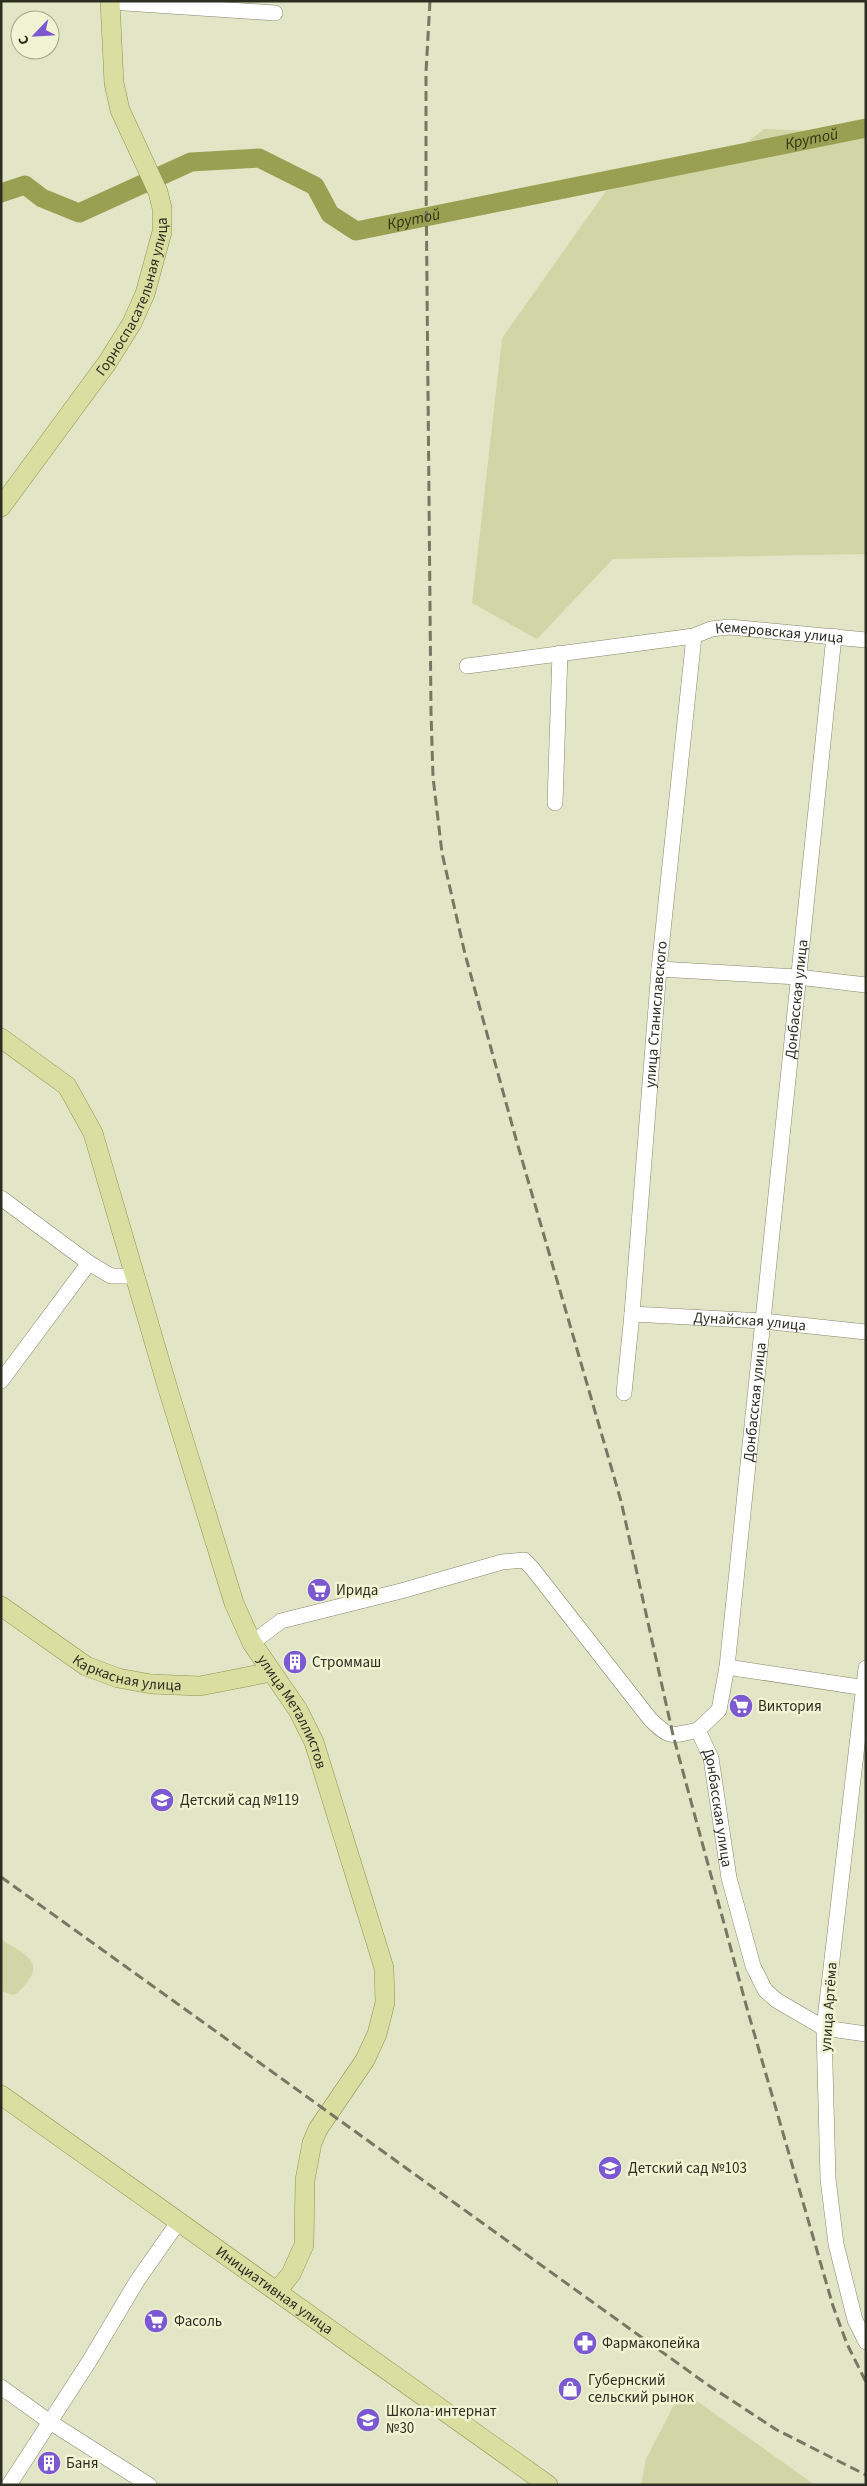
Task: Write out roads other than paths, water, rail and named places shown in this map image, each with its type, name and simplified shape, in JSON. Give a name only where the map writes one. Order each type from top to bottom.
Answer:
[{"type":"main road","name":"Горноспасательная улица","points":[[1,507],[107,363],[132,323],[145,294],[162,232],[162,208],[158,192],[120,110],[114,83],[110,2]]},
{"type":"main road","points":[[1,1038],[67,1086],[82,1109],[95,1139],[234,1603],[252,1643]]},
{"type":"main road","name":"Каркасная улица","points":[[1,1606],[86,1666],[118,1678],[152,1684],[200,1686],[271,1672]]},
{"type":"main road","name":"улица Металлистов","points":[[252,1643],[298,1710],[314,1742],[384,1968],[385,2003],[377,2034],[366,2060],[318,2129],[312,2143],[305,2180],[304,2246],[291,2274],[277,2291]]},
{"type":"main road","name":"Инициативная улица","points":[[1,2095],[548,2485]]},
{"type":"street","points":[[110,2],[275,13]]},
{"type":"street","name":"Кемеровская улица","points":[[467,666],[694,636],[712,629],[729,627],[866,640]]},
{"type":"street","name":"улица Станиславского","points":[[624,1393],[659,969],[694,636]]},
{"type":"street","name":"Донбасская улица","points":[[824,2028],[776,2000],[765,1990],[753,1966],[729,1878],[711,1758],[698,1730],[718,1710],[727,1667],[834,636]]},
{"type":"street","points":[[555,803],[560,653]]},
{"type":"street","points":[[659,969],[798,977],[866,985]]},
{"type":"street","points":[[1,1198],[89,1263],[111,1276],[135,1276]]},
{"type":"street","points":[[1,1381],[89,1263]]},
{"type":"street","name":"Дунайская улица","points":[[632,1314],[763,1321],[866,1332]]},
{"type":"street","name":"улица Металлистов","points":[[252,1643],[281,1621],[401,1591],[502,1562],[524,1560],[650,1719],[664,1734],[673,1735],[698,1730]]},
{"type":"street","points":[[727,1667],[865,1688]]},
{"type":"street","name":"улица Артёма","points":[[866,1668],[824,2028],[828,2179],[836,2244],[856,2320],[866,2342]]},
{"type":"street","points":[[824,2028],[866,2034]]},
{"type":"street","points":[[9,2485],[138,2281],[179,2221]]},
{"type":"street","points":[[1,2387],[50,2422],[149,2485]]},
{"type":"waterway","name":"Крутой","points":[[1,193],[25,185],[42,198],[79,213],[191,162],[259,158],[315,186],[330,214],[356,231],[866,128]]},
{"type":"railway","points":[[430,1],[426,72],[426,178],[431,712],[433,777],[442,853],[465,954],[516,1139],[621,1501],[673,1735],[748,2012],[833,2306],[847,2344],[866,2382]]},
{"type":"railway","points":[[1,1877],[708,2385],[777,2430],[866,2475]]},
{"type":"place","name":"Ирида","points":[[319,1590]]},
{"type":"place","name":"Строммаш","points":[[295,1662]]},
{"type":"place","name":"Виктория","points":[[741,1706]]},
{"type":"place","name":"Детский сад №119","points":[[162,1800]]},
{"type":"place","name":"Детский сад №103","points":[[610,2168]]},
{"type":"place","name":"Фасоль","points":[[156,2321]]},
{"type":"place","name":"Фармакопейка","points":[[585,2343]]},
{"type":"place","name":"Губернский сельский рынок","points":[[570,2389]]},
{"type":"place","name":"Школа-интернат №30","points":[[368,2420]]},
{"type":"place","name":"Баня","points":[[49,2463]]}]
